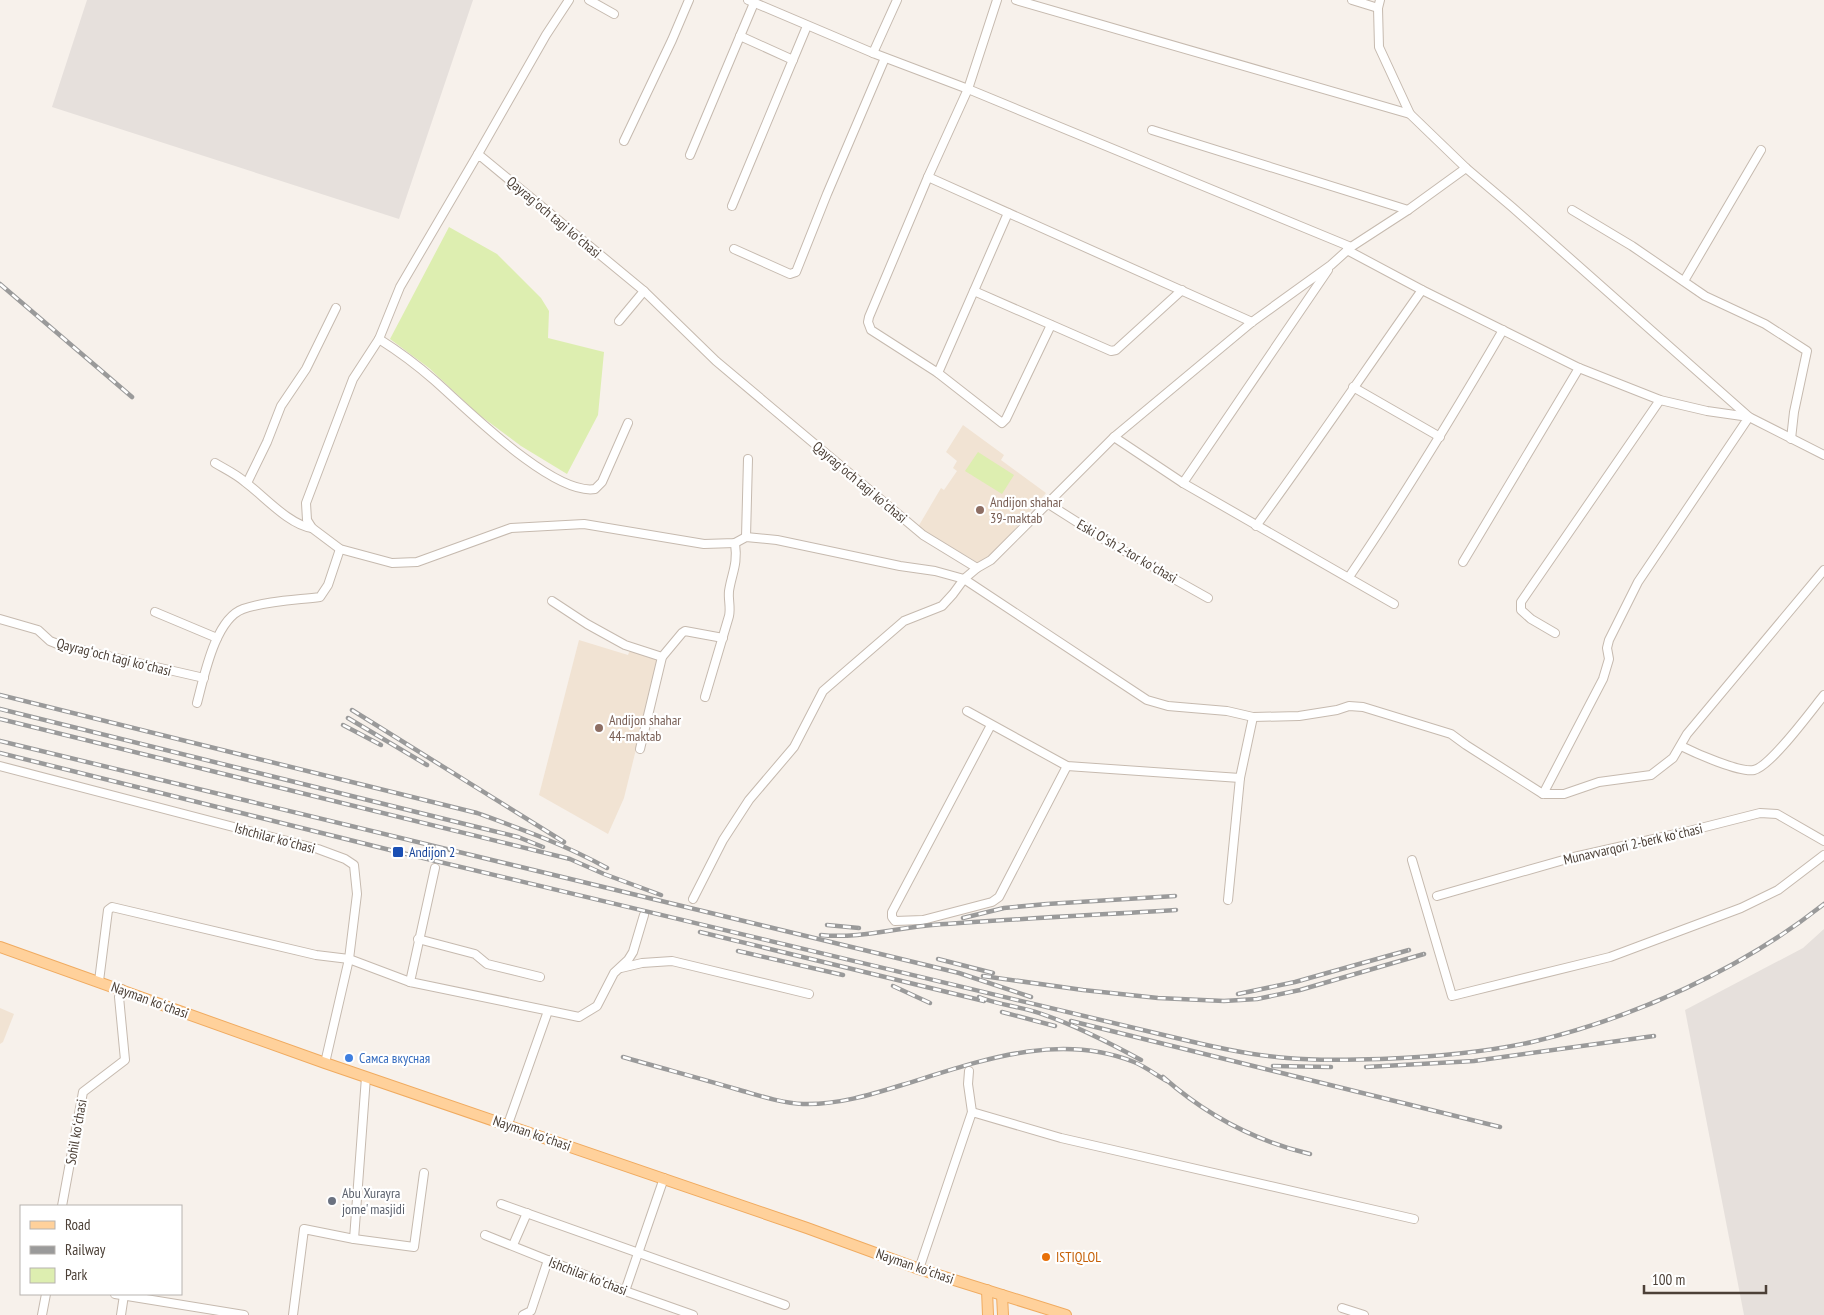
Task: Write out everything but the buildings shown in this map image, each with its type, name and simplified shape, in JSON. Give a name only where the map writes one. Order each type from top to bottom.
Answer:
[{"type":"main road","name":"Nayman koʻchasi","points":[[0,947],[325,1063],[664,1178],[919,1269],[1066,1315]]},
{"type":"main road","points":[[987,1290],[988,1315]]},
{"type":"main road","points":[[1002,1295],[1003,1315]]},
{"type":"street","points":[[569,0],[546,35],[400,287],[379,339],[353,379],[306,504],[307,520],[312,528],[340,549],[392,562],[416,562],[511,528],[584,524],[704,544],[735,543],[746,537],[786,541],[900,566],[935,571],[964,579],[1147,700],[1168,706],[1227,711],[1253,716],[1299,716],[1337,710],[1349,706],[1363,708],[1451,734],[1473,750],[1544,794],[1564,794],[1599,782],[1651,774],[1673,758],[1687,734],[1824,570]]},
{"type":"street","points":[[589,0],[614,14]]},
{"type":"street","points":[[624,141],[689,0]]},
{"type":"street","points":[[873,53],[897,0]]},
{"type":"street","points":[[998,0],[968,89],[928,176],[868,322],[871,330],[938,373],[1002,423],[1006,419],[1051,325]]},
{"type":"street","points":[[1016,0],[1410,114]]},
{"type":"street","points":[[1352,0],[1379,4],[1379,47],[1410,114],[1466,168],[1749,417],[1824,455]]},
{"type":"street","points":[[690,155],[740,36],[751,1],[806,26],[968,89],[1349,249],[1422,290],[1579,368],[1660,400],[1707,411],[1749,417]]},
{"type":"street","points":[[732,206],[806,26]]},
{"type":"street","points":[[740,36],[793,60]]},
{"type":"street","points":[[734,250],[790,274],[796,272],[826,194],[885,58]]},
{"type":"street","points":[[1152,130],[1408,210]]},
{"type":"street","points":[[1684,281],[1761,150]]},
{"type":"street","name":"Qayragʻoch tagi koʻchasi","points":[[478,154],[644,291],[716,361],[923,535],[977,568]]},
{"type":"street","points":[[693,899],[723,840],[749,800],[794,747],[822,691],[904,621],[942,606],[964,579],[990,560],[1114,437],[1252,322],[1331,265],[1349,249],[1408,210],[1466,168]]},
{"type":"street","points":[[928,176],[1252,322]]},
{"type":"street","points":[[1572,210],[1632,246],[1705,296],[1764,324],[1807,351],[1794,412],[1791,439]]},
{"type":"street","points":[[938,373],[1008,213]]},
{"type":"street","points":[[1182,483],[1331,265]]},
{"type":"street","points":[[974,291],[1110,351],[1116,350],[1182,290]]},
{"type":"street","points":[[1256,526],[1308,456],[1353,387],[1422,290]]},
{"type":"street","points":[[619,321],[644,291]]},
{"type":"street","points":[[247,483],[267,442],[281,406],[306,369],[336,308]]},
{"type":"street","points":[[1349,577],[1395,509],[1440,437],[1503,330]]},
{"type":"street","points":[[379,339],[433,379],[474,417],[538,469],[580,489],[595,489],[602,482],[628,424]]},
{"type":"street","points":[[1463,562],[1579,368]]},
{"type":"street","points":[[1353,387],[1440,437]]},
{"type":"street","points":[[1555,633],[1526,615],[1521,610],[1521,602],[1660,400]]},
{"type":"street","points":[[1544,794],[1604,679],[1609,659],[1607,648],[1609,640],[1638,582],[1749,417]]},
{"type":"street","points":[[1114,437],[1182,483],[1394,604]]},
{"type":"street","points":[[746,537],[748,459]]},
{"type":"street","points":[[215,463],[247,483],[292,521],[312,528]]},
{"type":"street","name":"Eski Oʻsh 2-tor koʻchasi","points":[[1048,503],[1110,544],[1208,598]]},
{"type":"street","points":[[705,697],[731,608],[729,593],[737,558],[735,543]]},
{"type":"street","points":[[197,703],[217,638],[226,623],[242,609],[320,597],[328,585],[340,549]]},
{"type":"street","points":[[552,601],[587,624],[625,645],[662,657]]},
{"type":"street","points":[[155,612],[217,638]]},
{"type":"street","name":"Qayragʻoch tagi koʻchasi","points":[[0,619],[38,630],[50,641],[60,645],[204,678]]},
{"type":"street","points":[[640,749],[662,657],[685,631],[723,638]]},
{"type":"street","points":[[1681,746],[1698,755],[1745,771],[1760,768],[1786,742],[1824,695]]},
{"type":"street","points":[[967,712],[1068,766],[1240,778]]},
{"type":"street","points":[[1228,900],[1240,778],[1253,716]]},
{"type":"street","points":[[991,724],[892,912],[892,917],[895,920],[923,920],[992,902],[999,898],[1068,766]]},
{"type":"street","name":"Ishchilar koʻchasi","points":[[0,766],[318,849],[345,859],[354,865],[357,894],[349,959],[325,1063]]},
{"type":"street","name":"Munavvarqori 2-berk koʻchasi","points":[[1436,896],[1574,857],[1760,813],[1777,814],[1824,841]]},
{"type":"street","points":[[1412,860],[1452,996],[1610,957],[1741,908],[1778,890],[1824,855]]},
{"type":"street","points":[[410,982],[435,868]]},
{"type":"street","points":[[99,981],[108,910],[112,907],[316,954],[349,959],[410,982],[579,1017],[597,1006],[614,973],[621,968],[633,952],[644,916]]},
{"type":"street","points":[[418,939],[475,954],[487,964],[540,977]]},
{"type":"street","points":[[621,968],[642,963],[672,962],[809,994]]},
{"type":"street","name":"Sohil koʻchasi","points":[[62,1205],[83,1092],[125,1060],[119,997],[122,989]]},
{"type":"street","points":[[508,1124],[548,1011]]},
{"type":"street","points":[[919,1269],[972,1112],[968,1084],[969,1072]]},
{"type":"street","points":[[354,1239],[366,1076]]},
{"type":"street","points":[[972,1112],[1061,1138],[1414,1219]]},
{"type":"street","points":[[293,1315],[304,1229],[354,1239],[414,1247],[424,1173]]},
{"type":"street","points":[[625,1291],[664,1178]]},
{"type":"street","points":[[500,1204],[785,1306]]},
{"type":"street","points":[[513,1245],[526,1213]]},
{"type":"street","name":"Ishchilar koʻchasi","points":[[485,1235],[625,1291],[693,1315]]},
{"type":"street","points":[[523,1315],[531,1311],[548,1260]]},
{"type":"street","points":[[42,1315],[46,1295]]},
{"type":"street","points":[[120,1295],[244,1315]]},
{"type":"street","points":[[121,1315],[124,1296]]},
{"type":"street","points":[[1342,1308],[1364,1315]]},
{"type":"shaded area","points":[[87,0],[473,0],[399,219],[52,107]]},
{"type":"shaded area","name":"Andijon shahar 39-maktab","points":[[963,425],[1004,455],[1001,460],[1046,493],[992,555],[980,564],[918,527],[941,488],[944,490],[957,471],[953,468],[957,461],[946,452]]},
{"type":"shaded area","name":"Andijon shahar 44-maktab","points":[[579,640],[628,655],[630,650],[658,660],[624,798],[608,834],[539,795]]},
{"type":"shaded area","points":[[1824,929],[1824,1315],[1744,1315],[1685,1010],[1803,948]]},
{"type":"shaded area","points":[[0,1008],[14,1014],[3,1042],[0,1044]]},
{"type":"green space","points":[[449,227],[497,254],[541,298],[549,311],[548,338],[604,352],[598,415],[567,474],[521,446],[478,414],[429,368],[390,339]]},
{"type":"green space","points":[[978,452],[1014,475],[1002,494],[965,471]]},
{"type":"railway","points":[[0,284],[132,397]]},
{"type":"railway","points":[[0,695],[477,813],[527,831],[607,868]]},
{"type":"railway","points":[[0,709],[518,837],[543,847]]},
{"type":"railway","points":[[352,710],[564,842]]},
{"type":"railway","points":[[348,718],[427,765]]},
{"type":"railway","points":[[0,719],[570,859],[661,895]]},
{"type":"railway","points":[[343,725],[381,745]]},
{"type":"railway","points":[[0,741],[959,973],[1031,997]]},
{"type":"railway","points":[[0,753],[398,852],[1172,1037],[1272,1057],[1346,1060],[1438,1056],[1513,1046],[1570,1032],[1648,1005],[1722,970],[1758,950],[1824,904]]},
{"type":"railway","points":[[963,918],[1004,908],[1175,896]]},
{"type":"railway","points":[[821,935],[848,936],[918,926],[1176,910]]},
{"type":"railway","points":[[827,925],[859,928]]},
{"type":"railway","points":[[700,932],[984,1001]]},
{"type":"railway","points":[[1238,994],[1295,982],[1409,950]]},
{"type":"railway","points":[[738,951],[843,975]]},
{"type":"railway","points":[[983,976],[1158,998],[1224,1001],[1257,999],[1300,990],[1424,954]]},
{"type":"railway","points":[[938,959],[993,973]]},
{"type":"railway","points":[[893,986],[930,1003]]},
{"type":"railway","points":[[979,997],[1031,1011],[1065,1023],[1141,1060]]},
{"type":"railway","points":[[1002,1012],[1055,1026]]},
{"type":"railway","points":[[1071,1021],[1500,1127]]},
{"type":"railway","points":[[1366,1067],[1474,1061],[1654,1036]]},
{"type":"railway","points":[[623,1057],[769,1098],[803,1104],[853,1099],[988,1059],[1017,1053],[1047,1050],[1076,1049],[1105,1053],[1143,1066],[1167,1081]]},
{"type":"railway","points":[[1273,1066],[1331,1067]]},
{"type":"railway","points":[[1163,1077],[1196,1103],[1250,1134],[1310,1154]]},
{"type":"place","name":"Andijon shahar 39-maktab","points":[[980,510]]},
{"type":"place","name":"Andijon shahar 44-maktab","points":[[599,728]]},
{"type":"place","name":"Andijon 2","points":[[398,852]]},
{"type":"place","name":"Самса вкусная","points":[[349,1058]]},
{"type":"place","name":"Abu Xurayra jome' masjidi","points":[[332,1201]]},
{"type":"place","name":"ISTIQLOL","points":[[1046,1257]]}]
